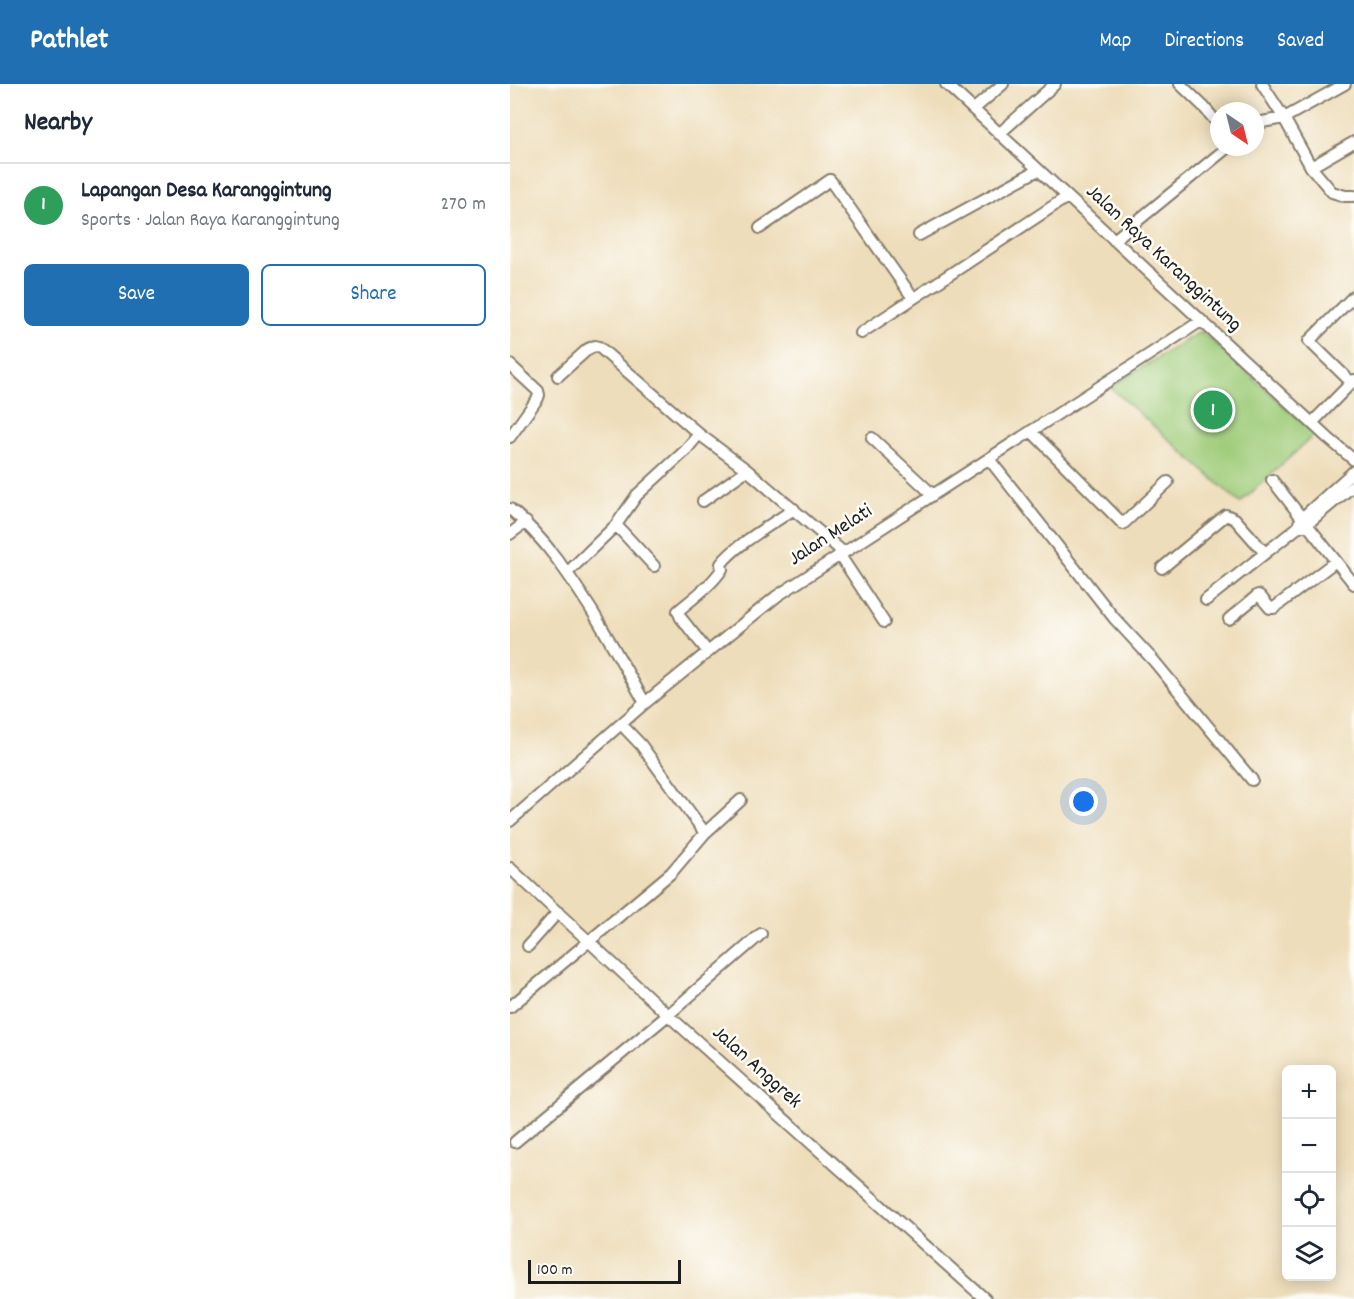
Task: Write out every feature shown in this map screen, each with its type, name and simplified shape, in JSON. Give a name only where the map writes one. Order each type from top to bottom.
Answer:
[{"type":"street","name":"Jalan Raya Karanggintung","points":[[946,84],[1354,460]]},
{"type":"street","points":[[974,109],[1003,84]]},
{"type":"street","points":[[999,134],[1055,84]]},
{"type":"street","points":[[1180,84],[1210,114]]},
{"type":"street","points":[[1262,84],[1311,167],[1332,192],[1354,196]]},
{"type":"street","points":[[1264,122],[1284,118],[1326,89],[1345,84]]},
{"type":"street","points":[[1311,167],[1354,142]]},
{"type":"street","points":[[1114,240],[1217,156]]},
{"type":"street","points":[[920,235],[1038,170]]},
{"type":"street","points":[[760,228],[830,180],[913,298]]},
{"type":"street","points":[[861,333],[1067,197]]},
{"type":"street","points":[[1312,423],[1353,381],[1309,341],[1354,296]]},
{"type":"street","name":"Jalan Melati","points":[[510,821],[645,703],[777,596],[1201,321]]},
{"type":"street","points":[[558,376],[588,349],[595,346],[599,348],[699,434],[794,509],[841,553],[884,622]]},
{"type":"street","points":[[510,365],[539,394],[510,438]]},
{"type":"street","points":[[1031,431],[1123,524],[1168,482]]},
{"type":"street","points":[[568,572],[616,525],[637,495],[685,451],[699,434]]},
{"type":"street","points":[[872,438],[932,494]]},
{"type":"street","points":[[989,459],[1114,618],[1154,662],[1252,780]]},
{"type":"street","points":[[703,501],[747,470]]},
{"type":"street","points":[[1302,524],[1354,471]]},
{"type":"street","points":[[1272,480],[1302,524],[1354,584]]},
{"type":"street","points":[[1206,600],[1354,485]]},
{"type":"street","points":[[510,509],[526,522],[568,572],[645,703]]},
{"type":"street","points":[[708,652],[678,611],[698,596],[719,574],[722,562],[794,509]]},
{"type":"street","points":[[1162,568],[1226,515],[1235,519],[1265,553]]},
{"type":"street","points":[[510,534],[526,522]]},
{"type":"street","points":[[616,525],[654,566]]},
{"type":"street","points":[[1229,619],[1258,595],[1270,608],[1274,608],[1336,561]]},
{"type":"street","points":[[621,724],[641,745],[705,833]]},
{"type":"street","points":[[510,1007],[671,873],[705,833],[741,800]]},
{"type":"street","name":"Jalan Anggrek","points":[[510,868],[668,1015],[982,1296]]},
{"type":"street","points":[[528,946],[558,912]]},
{"type":"street","points":[[515,1143],[761,934]]},
{"type":"green space","points":[[1201,331],[1315,434],[1240,503],[1110,387]]},
{"type":"place","name":"Lapangan Desa Karanggintung","points":[[1213,410]]}]
